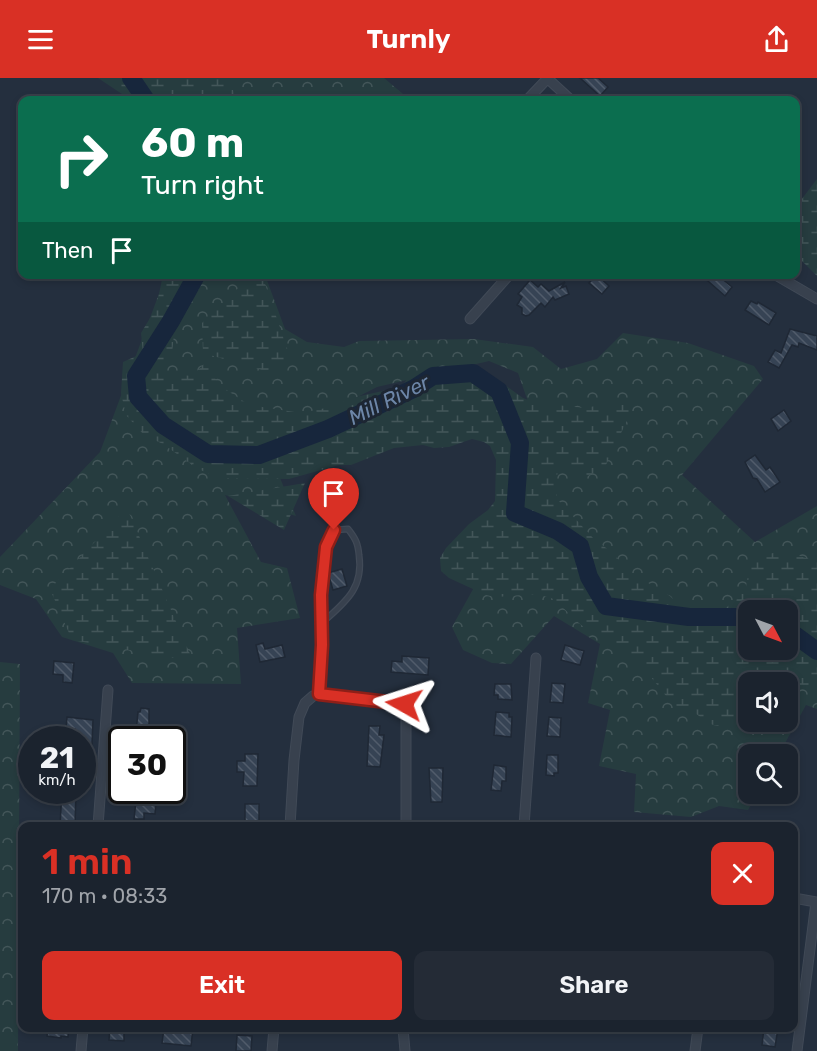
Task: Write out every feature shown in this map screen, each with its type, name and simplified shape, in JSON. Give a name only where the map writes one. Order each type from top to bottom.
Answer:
[{"type":"street","points":[[531,96],[547,78],[567,96]]},
{"type":"street","points":[[470,319],[506,279]]},
{"type":"street","points":[[783,279],[817,299]]},
{"type":"street","points":[[524,822],[536,658]]},
{"type":"street","points":[[98,822],[108,690]]},
{"type":"street","points":[[290,822],[298,722],[302,707],[309,699],[319,694],[406,704],[406,822]]},
{"type":"street","points":[[797,1051],[816,902],[798,899]]},
{"type":"street","points":[[81,1051],[83,1032]]},
{"type":"street","points":[[272,1051],[274,1032]]},
{"type":"street","points":[[404,1032],[405,1051]]},
{"type":"street","points":[[695,1051],[697,1032]]},
{"type":"lane","points":[[319,694],[321,595],[326,547],[334,530],[348,530],[357,541],[361,564],[359,582],[342,605],[322,622]]},
{"type":"green space","points":[[98,78],[384,78],[405,96],[124,96]]},
{"type":"green space","points":[[112,78],[228,78],[235,96],[127,96]]},
{"type":"green space","points":[[817,179],[817,276],[800,259],[800,201]]},
{"type":"green space","points":[[162,279],[200,279],[193,291],[189,308],[175,326],[172,353],[162,367],[168,374],[192,376],[206,362],[219,385],[249,405],[301,413],[326,408],[360,396],[401,387],[411,374],[439,367],[482,379],[498,380],[523,398],[536,403],[585,408],[622,401],[628,403],[631,412],[605,467],[582,479],[574,475],[569,466],[561,467],[558,470],[556,483],[557,499],[593,538],[633,574],[670,596],[685,611],[697,615],[707,615],[727,607],[737,599],[746,587],[749,568],[757,559],[768,554],[790,550],[802,557],[817,561],[817,688],[798,689],[798,672],[738,672],[738,720],[722,726],[709,723],[688,709],[674,706],[639,662],[622,650],[610,646],[581,625],[554,599],[537,594],[496,597],[486,595],[449,578],[441,571],[440,558],[446,548],[495,501],[496,460],[490,446],[484,442],[472,439],[449,447],[434,448],[423,445],[394,448],[351,465],[339,465],[289,479],[220,478],[198,469],[163,444],[144,435],[126,415],[121,393],[123,362],[143,353],[141,333],[156,308]]},
{"type":"green space","points":[[165,279],[266,279],[285,329],[307,342],[344,347],[359,341],[474,339],[533,347],[561,369],[597,359],[623,333],[688,343],[754,366],[763,379],[682,475],[755,542],[817,506],[817,709],[806,705],[798,720],[798,672],[738,672],[738,732],[791,732],[785,744],[738,744],[738,804],[751,804],[748,810],[719,806],[691,817],[634,812],[636,774],[599,766],[610,710],[588,703],[600,644],[554,616],[511,664],[492,663],[463,650],[452,627],[497,546],[542,442],[518,373],[489,361],[377,387],[293,430],[277,471],[296,516],[225,495],[261,562],[287,568],[300,618],[237,628],[241,684],[132,683],[113,653],[62,637],[36,599],[0,585],[0,557],[100,452]]},
{"type":"green space","points":[[248,279],[263,279],[291,360],[269,372],[203,353],[202,323]]},
{"type":"green space","points":[[305,483],[284,530],[228,496]]},
{"type":"green space","points":[[127,508],[193,661],[72,640],[50,589]]},
{"type":"green space","points":[[0,662],[20,664],[18,1051],[0,1051]]},
{"type":"building","points":[[580,78],[598,78],[608,87],[600,96]]},
{"type":"building","points":[[593,279],[601,279],[609,286],[602,294],[589,283]]},
{"type":"building","points":[[706,279],[722,279],[732,287],[725,296]]},
{"type":"building","points":[[530,280],[538,287],[541,284],[549,291],[565,282],[561,288],[566,286],[569,294],[555,300],[553,297],[545,307],[541,303],[526,316],[522,314],[522,308],[517,305],[522,297],[518,294]]},
{"type":"building","points":[[751,301],[757,304],[758,302],[776,313],[769,325],[745,310]]},
{"type":"building","points":[[790,329],[817,336],[817,350],[799,343],[798,347],[792,345],[779,368],[768,362],[775,350],[781,353]]},
{"type":"building","points":[[784,410],[791,421],[778,431],[771,419]]},
{"type":"building","points":[[755,455],[766,470],[770,467],[780,482],[765,492],[757,479],[753,478],[745,462]]},
{"type":"building","points":[[342,569],[347,586],[333,590],[328,573]]},
{"type":"building","points":[[263,643],[265,649],[282,645],[285,657],[260,662],[256,645]]},
{"type":"building","points":[[565,645],[584,651],[580,665],[561,660]]},
{"type":"building","points":[[402,656],[429,658],[428,675],[391,672],[392,661],[402,662]]},
{"type":"building","points":[[54,661],[74,663],[72,683],[63,682],[63,675],[53,674]]},
{"type":"building","points":[[552,683],[565,684],[563,703],[550,702]]},
{"type":"building","points":[[495,684],[511,684],[512,700],[498,699],[498,695],[494,695]]},
{"type":"building","points":[[141,708],[149,709],[149,726],[137,726],[138,712]]},
{"type":"building","points":[[496,712],[509,713],[509,717],[512,717],[511,737],[494,735]]},
{"type":"building","points":[[67,717],[93,720],[93,726],[66,726]]},
{"type":"building","points":[[549,717],[561,718],[560,737],[547,736]]},
{"type":"building","points":[[369,726],[380,726],[379,735],[384,735],[380,767],[367,766]]},
{"type":"building","points":[[245,754],[258,754],[257,786],[243,786],[244,772],[237,772],[237,761],[245,761]]},
{"type":"building","points":[[547,755],[558,755],[558,773],[554,773],[554,776],[546,775]]},
{"type":"building","points":[[494,765],[506,767],[506,781],[502,781],[501,791],[491,790]]},
{"type":"building","points":[[429,768],[443,768],[442,802],[431,802]]},
{"type":"building","points":[[61,804],[76,804],[75,822],[60,822]]},
{"type":"building","points":[[136,804],[156,804],[155,814],[144,813],[144,819],[134,819]]},
{"type":"building","points":[[245,804],[259,804],[259,822],[245,822]]},
{"type":"building","points":[[48,1032],[69,1032],[68,1037],[47,1036]]},
{"type":"building","points":[[110,1032],[124,1032],[124,1041],[109,1040]]},
{"type":"building","points":[[163,1032],[193,1032],[191,1046],[162,1043]]},
{"type":"building","points":[[764,1032],[777,1032],[775,1047],[762,1045]]},
{"type":"building","points":[[237,1035],[252,1036],[251,1051],[236,1051]]},
{"type":"waterway","name":"Mill River","points":[[131,78],[143,96]]},
{"type":"waterway","name":"Mill River","points":[[194,279],[136,376],[138,397],[163,425],[208,454],[259,455],[328,429],[413,389],[433,376],[473,373],[499,391],[520,443],[515,513],[558,531],[580,546],[589,577],[606,606],[689,617],[738,617]]},
{"type":"waterway","name":"Mill River","points":[[798,637],[817,651]]},
{"type":"route","points":[[334,530],[326,547],[321,595],[322,645],[319,694],[404,704]]}]
